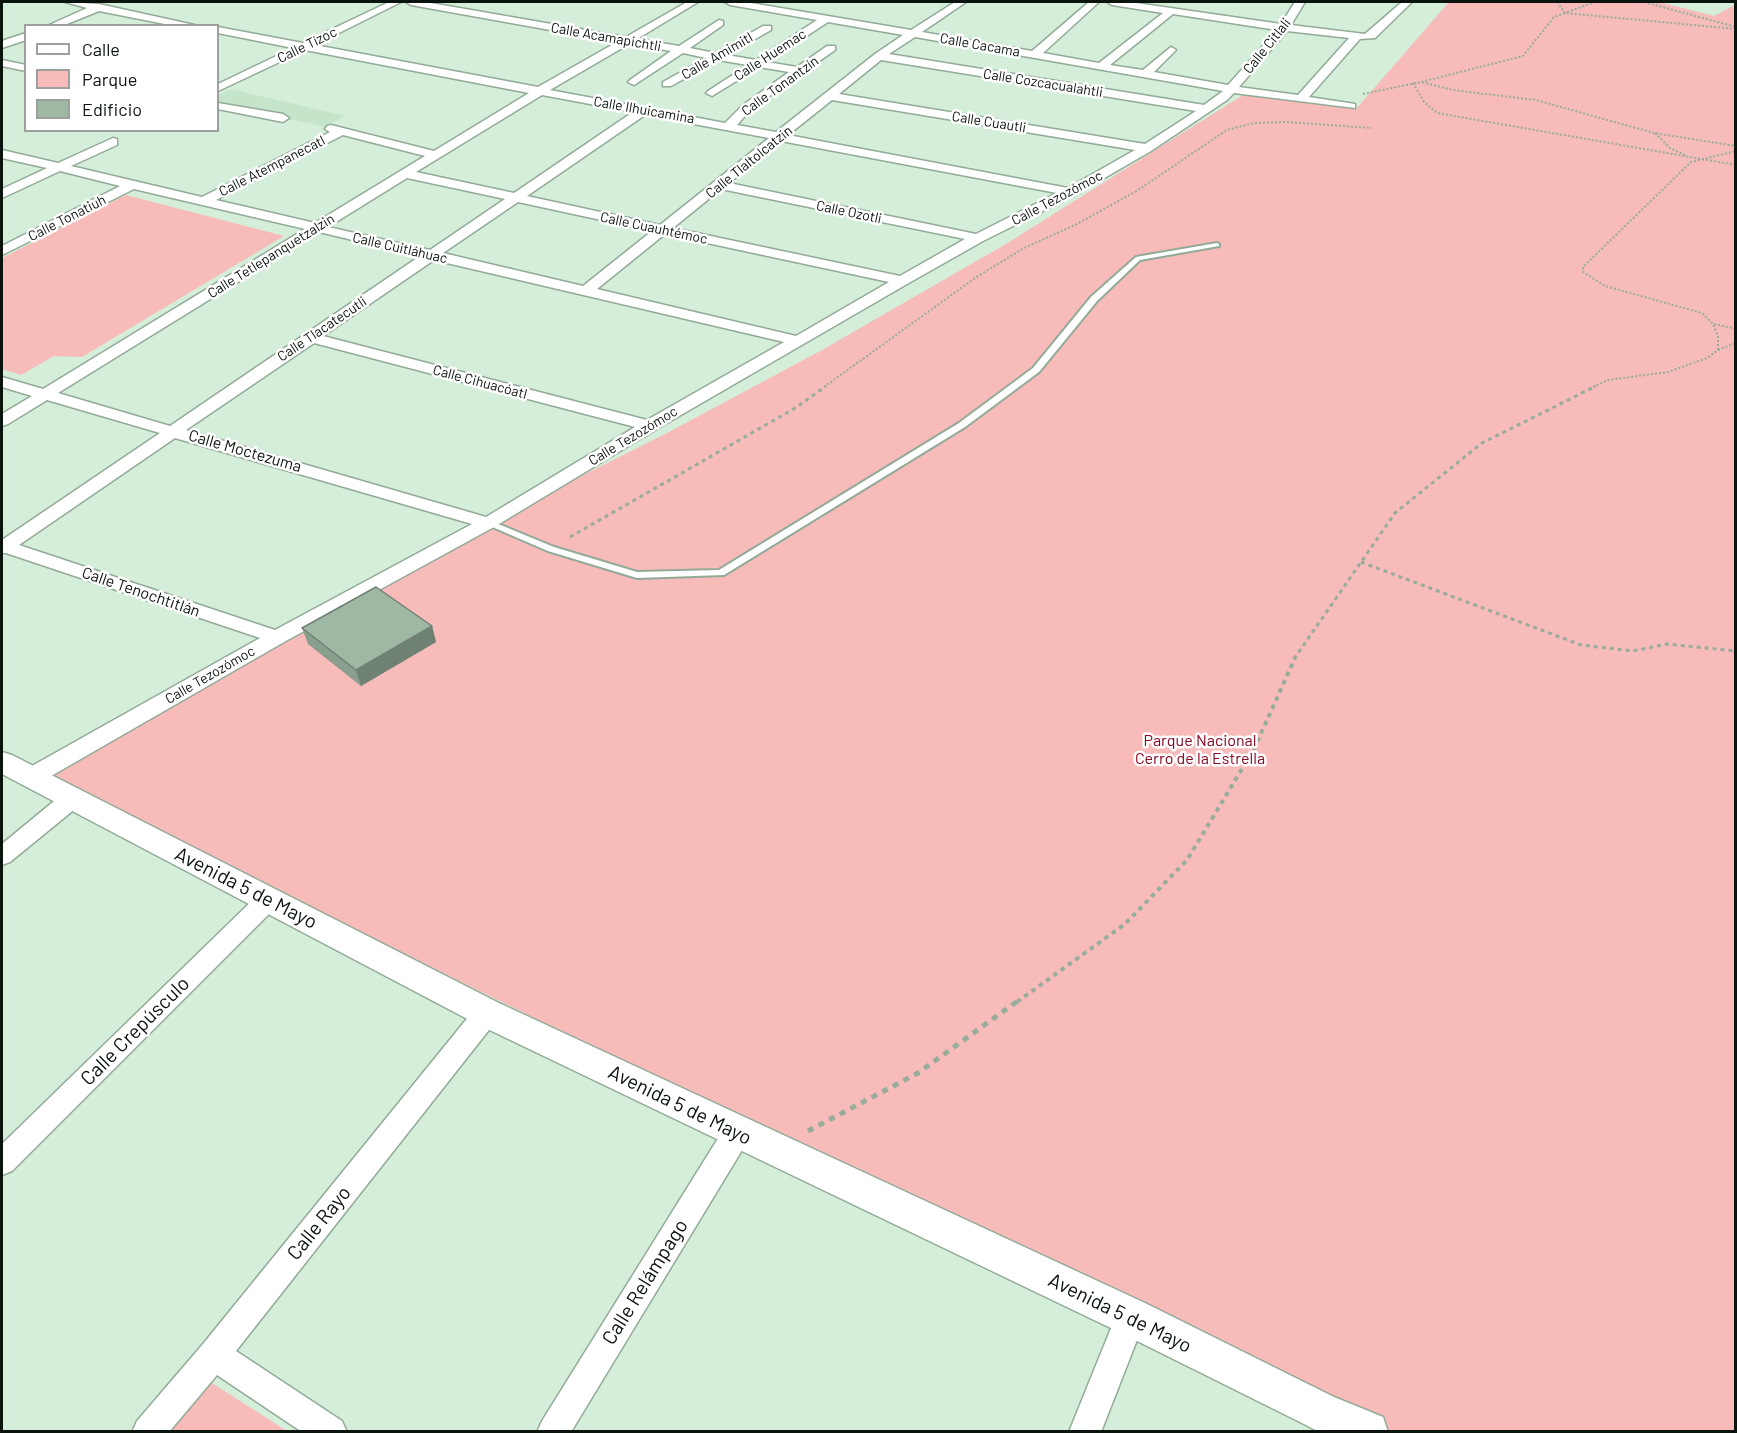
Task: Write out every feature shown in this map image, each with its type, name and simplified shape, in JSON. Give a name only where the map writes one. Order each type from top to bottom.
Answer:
[{"type":"street","points":[[70,2],[184,24]]},
{"type":"street","points":[[57,24],[114,2]]},
{"type":"street","name":"Calle Tízoc","points":[[219,88],[396,2]]},
{"type":"street","name":"Calle Acamapichtli","points":[[411,2],[801,71]]},
{"type":"street","name":"Calle Tetlepanquetzalzin","points":[[2,421],[540,91],[693,2]]},
{"type":"street","name":"Calle Cacama","points":[[730,2],[1231,89],[1349,106]]},
{"type":"street","name":"Calle Tlaltolcatzin","points":[[586,291],[879,56],[961,2]]},
{"type":"street","points":[[1035,54],[1094,2]]},
{"type":"street","points":[[1112,2],[1284,28],[1357,36],[1371,36],[1407,2]]},
{"type":"street","name":"Calle Citlali","points":[[1231,89],[1284,28],[1300,2]]},
{"type":"street","points":[[808,15],[823,6]]},
{"type":"street","points":[[1102,66],[1171,11]]},
{"type":"street","name":"Calle Huemac","points":[[712,93],[827,18]]},
{"type":"street","points":[[634,82],[719,23]]},
{"type":"street","name":"Calle Amimitl","points":[[667,84],[767,28]]},
{"type":"street","name":"Calle Ilhuicamina","points":[[219,30],[302,48],[729,126],[779,138],[1070,192]]},
{"type":"street","points":[[1302,98],[1357,36]]},
{"type":"street","points":[[2,45],[24,37]]},
{"type":"street","name":"Calle Tonantzín","points":[[729,126],[747,107],[831,48]]},
{"type":"street","points":[[1146,74],[1171,50]]},
{"type":"street","name":"Calle Cozcacualahtli","points":[[879,56],[1206,109]]},
{"type":"street","points":[[2,63],[24,68]]},
{"type":"street","name":"Calle Tezozómoc","points":[[16,769],[277,637],[488,523],[649,426],[902,281],[978,238],[1070,192],[1147,148],[1223,98],[1231,89]]},
{"type":"street","name":"Calle Cuautli","points":[[831,96],[1147,148]]},
{"type":"street","points":[[219,106],[283,118]]},
{"type":"street","name":"Calle Tlacatecutli","points":[[3,547],[643,111]]},
{"type":"street","name":"Calle Atempanecatl","points":[[204,201],[335,130],[437,155]]},
{"type":"street","points":[[2,194],[114,142]]},
{"type":"street","name":"Calle Cuitláhuac","points":[[2,154],[799,341]]},
{"type":"street","name":"Calle Cuauhtémoc","points":[[406,174],[902,281]]},
{"type":"street","name":"Calle Tonatiuh","points":[[2,251],[133,184]]},
{"type":"street","name":"Calle Ozotli","points":[[720,185],[978,238]]},
{"type":"street","name":"Calle Cihuacóatl","points":[[310,337],[649,426]]},
{"type":"street","name":"Calle Moctezuma","points":[[2,382],[174,430],[488,523]]},
{"type":"street","name":"Calle Tenochtitlán","points":[[3,547],[277,637]]},
{"type":"street","name":"Avenida 5 de Mayo","points":[[16,769],[488,1013],[773,1150],[1131,1317],[1317,1421],[1368,1431]]},
{"type":"street","points":[[2,856],[73,798]]},
{"type":"street","name":"Calle Crepúsculo","points":[[2,1162],[268,900]]},
{"type":"street","name":"Calle Rayo","points":[[148,1431],[214,1354],[488,1013]]},
{"type":"street","name":"Calle Relámpago","points":[[553,1431],[737,1132]]},
{"type":"street","points":[[1085,1431],[1131,1317]]},
{"type":"street","points":[[214,1354],[331,1431]]},
{"type":"lane","points":[[488,523],[551,549],[637,575],[721,573],[962,425],[1036,370],[1094,299],[1138,258],[1217,245]]},
{"type":"path","points":[[1557,2],[1565,13]]},
{"type":"path","points":[[1349,106],[1364,93],[1422,82],[1523,56],[1531,49],[1554,16],[1595,2]]},
{"type":"path","points":[[1644,2],[1713,19],[1736,28]]},
{"type":"path","points":[[1565,13],[1736,28]]},
{"type":"path","points":[[1422,82],[1453,90],[1536,100],[1654,133],[1736,146]]},
{"type":"path","points":[[1413,83],[1424,102],[1437,113],[1736,165]]},
{"type":"path","points":[[551,549],[797,407],[975,278],[1024,248],[1075,225],[1135,192],[1227,130],[1254,123],[1286,122],[1372,128]]},
{"type":"path","points":[[1654,133],[1670,148],[1695,159]]},
{"type":"path","points":[[1718,350],[1718,337],[1713,324],[1702,314],[1605,286],[1583,272],[1583,267],[1695,159],[1736,151]]},
{"type":"path","points":[[1713,324],[1736,329]]},
{"type":"path","points":[[773,1150],[918,1073],[1125,924],[1187,860],[1254,749],[1294,657],[1395,513],[1482,443],[1608,380],[1668,372],[1736,343]]},
{"type":"path","points":[[1360,562],[1581,645],[1634,651],[1667,644],[1736,651]]},
{"type":"shaded area","points":[[231,89],[345,116],[325,127],[219,103],[219,95]]},
{"type":"green space","name":"Parque Nacional Cerro de la Estrella","points":[[1449,2],[1659,2],[1714,16],[1735,5],[1735,1431],[1382,1431],[1320,1406],[42,775],[488,523],[667,433],[822,350],[1006,244],[1243,95],[1271,95],[1356,109]]},
{"type":"green space","points":[[126,195],[284,236],[82,357],[54,356],[21,375],[2,369],[2,258]]},
{"type":"green space","points":[[204,1378],[287,1431],[161,1432]]},
{"type":"building","points":[[376,587],[432,626],[356,670],[302,628]]}]
